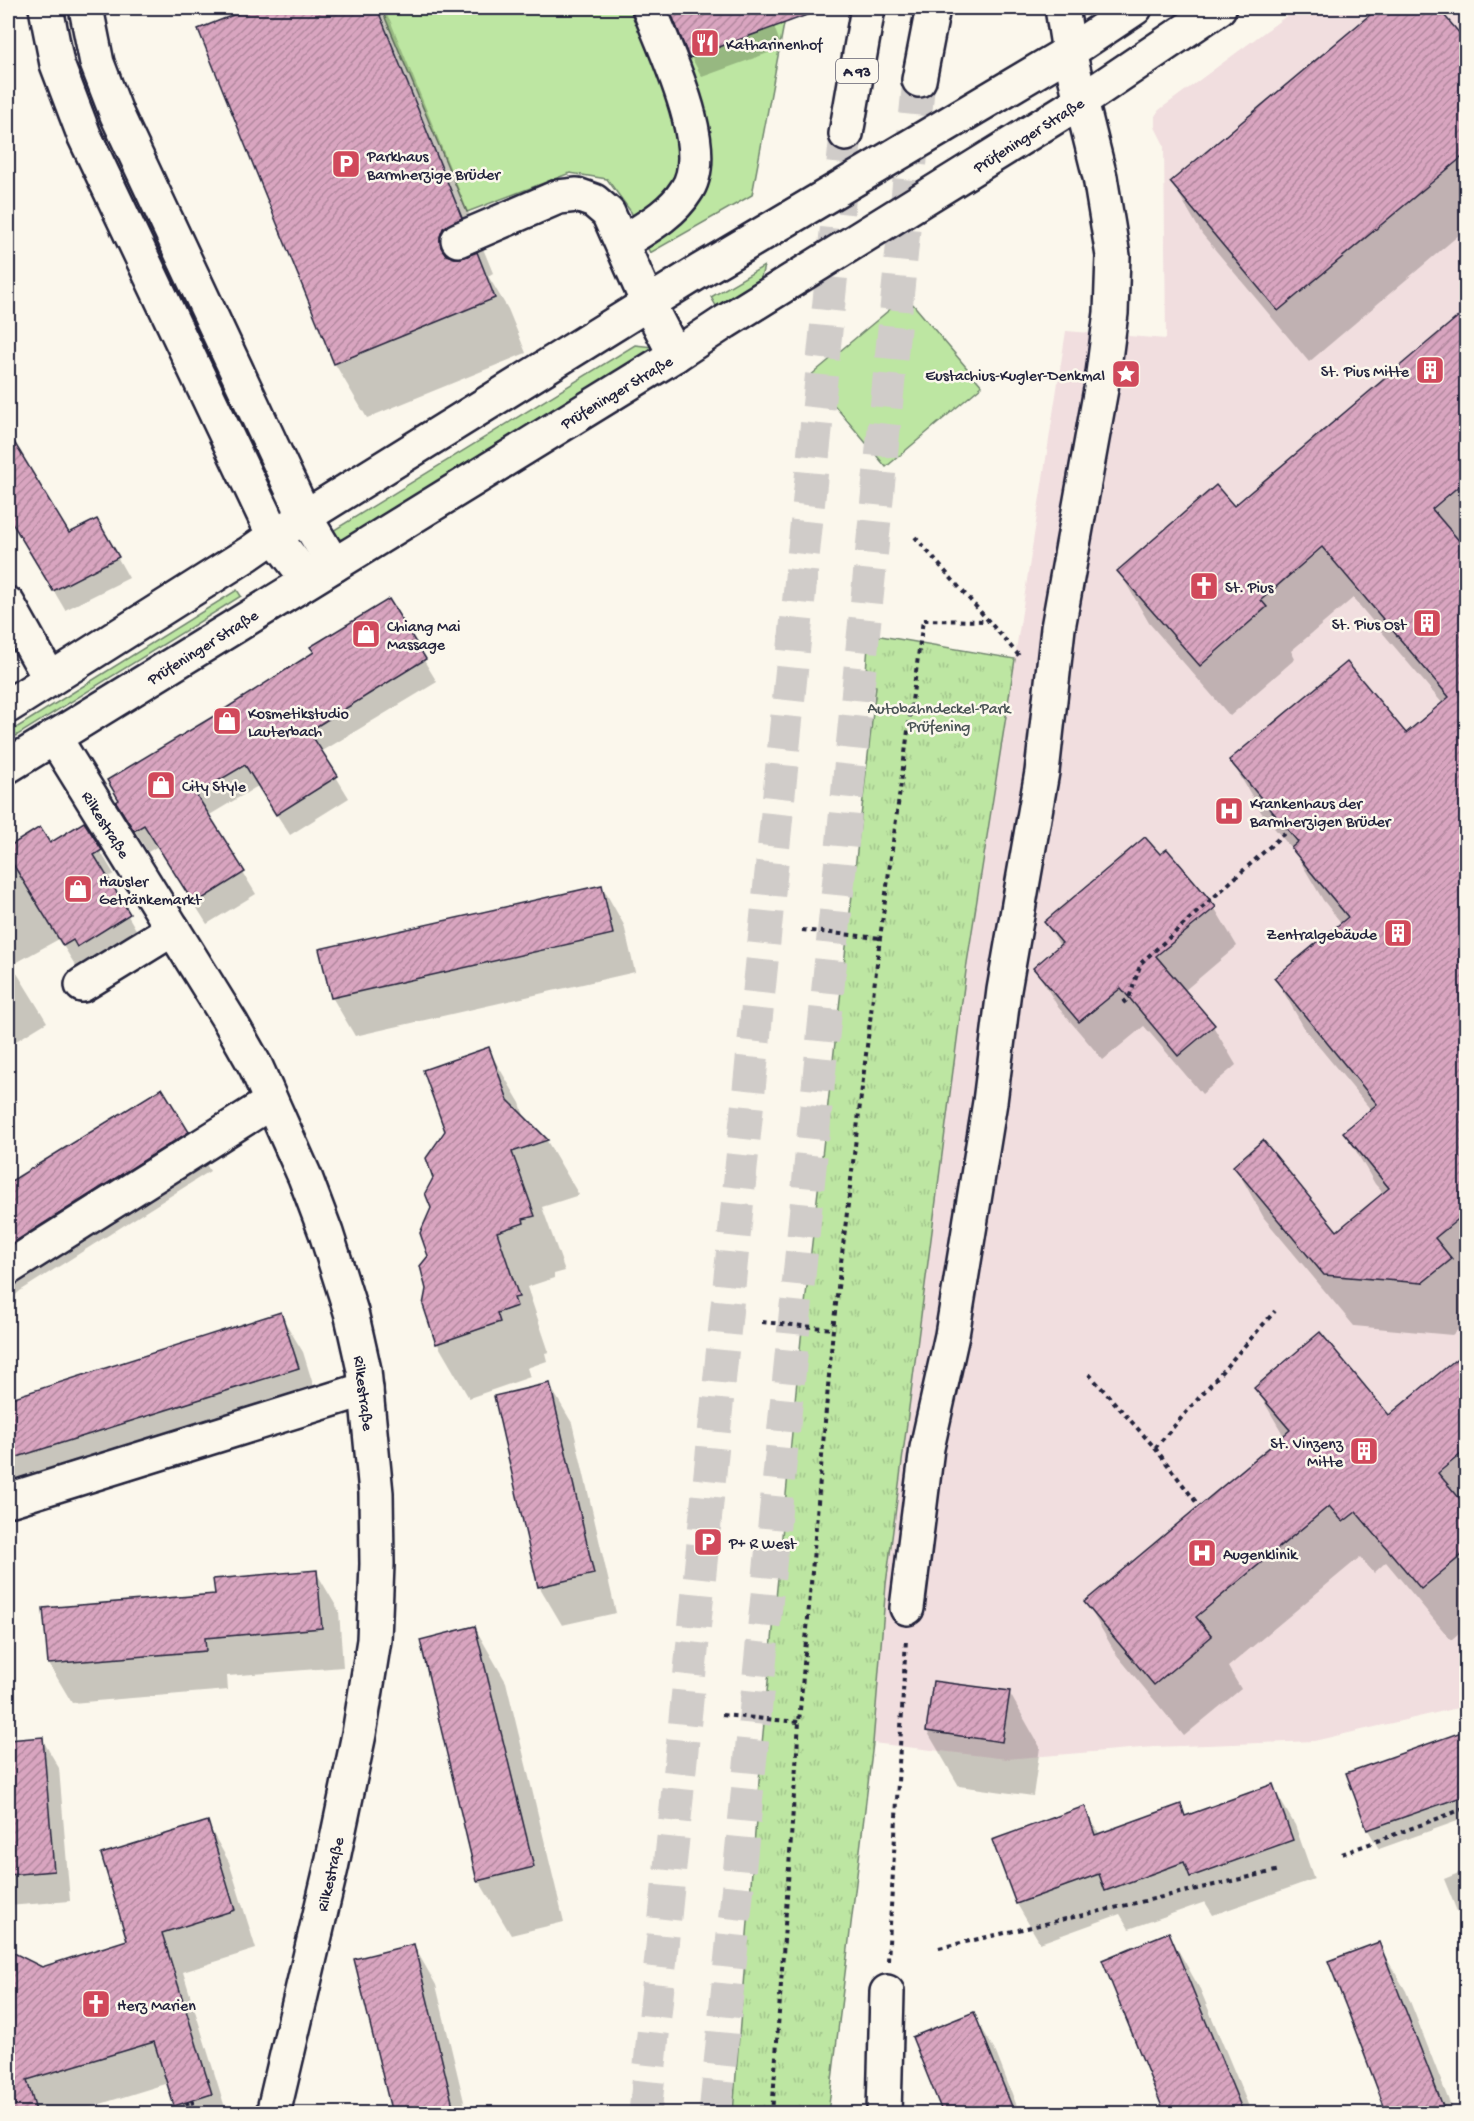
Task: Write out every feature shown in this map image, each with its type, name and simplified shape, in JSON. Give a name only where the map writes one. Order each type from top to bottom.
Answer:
[{"type":"main road","points":[[46,8],[57,64],[84,135],[274,536],[321,573]]},
{"type":"main road","points":[[86,8],[96,63],[117,115],[305,517],[321,573]]},
{"type":"main road","points":[[622,243],[652,224],[679,199],[687,190],[694,169],[696,148],[689,117],[648,8]]},
{"type":"main road","name":"A 93","points":[[846,134],[868,8]]},
{"type":"main road","points":[[920,80],[933,8]]},
{"type":"main road","points":[[907,1608],[927,1448],[952,1335],[990,1102],[1004,990],[1042,772],[1058,628],[1101,389],[1111,313],[1113,256],[1100,177],[1069,52],[1062,8]]},
{"type":"main road","points":[[8,706],[274,536],[648,303],[1069,52],[1135,8]]},
{"type":"main road","name":"Prüfeninger Straße","points":[[8,766],[675,356],[725,322],[1082,101],[1219,8]]},
{"type":"main road","points":[[459,240],[558,197],[577,195],[594,201],[608,213],[648,303],[675,356]]},
{"type":"main road","points":[[8,604],[50,679]]},
{"type":"main road","name":"Rilkestraße","points":[[54,737],[256,1067],[305,1177],[326,1233],[351,1312],[364,1370],[376,1493],[375,1641],[359,1734],[331,1868],[273,2114]]},
{"type":"main road","points":[[82,985],[172,929]]},
{"type":"main road","points":[[8,1268],[271,1102]]},
{"type":"main road","points":[[8,1498],[12,1499],[366,1389]]},
{"type":"main road","points":[[884,2114],[887,1992]]},
{"type":"path","points":[[915,537],[1050,692]]},
{"type":"path","points":[[772,2114],[799,1722],[833,1329],[879,938],[923,620],[988,621]]},
{"type":"path","points":[[1123,1003],[1129,998],[1141,963],[1288,830]]},
{"type":"path","points":[[802,930],[879,938]]},
{"type":"path","points":[[1155,1448],[1275,1311]]},
{"type":"path","points":[[762,1322],[833,1329]]},
{"type":"path","points":[[1089,1374],[1155,1448],[1199,1506]]},
{"type":"path","points":[[887,1992],[907,1608]]},
{"type":"path","points":[[722,1715],[799,1722]]},
{"type":"path","points":[[1342,1854],[1467,1808]]},
{"type":"path","points":[[939,1948],[1280,1870]]},
{"type":"path","points":[[176,2114],[189,2109],[189,2101],[196,2114]]},
{"type":"shaded area","name":"Krankenhaus der Barmherzigen Brüder","points":[[1297,8],[1466,8],[1466,1706],[1314,1741],[1154,1747],[1007,1759],[873,1743],[886,1584],[967,963],[1066,331],[1166,339],[1164,145],[1155,127],[1155,116],[1159,110]]},
{"type":"green space","points":[[381,8],[787,8],[752,195],[650,253],[631,212],[607,179],[570,173],[467,212]]},
{"type":"green space","points":[[764,266],[759,285],[719,311],[711,297]]},
{"type":"green space","points":[[906,296],[982,386],[886,467],[810,376]]},
{"type":"green space","points":[[635,345],[653,347],[653,352],[353,537],[336,540],[331,532]]},
{"type":"green space","points":[[237,590],[241,596],[8,741],[8,733]]},
{"type":"green space","name":"Autobahndeckel-Park Prüfening","points":[[869,634],[1015,659],[967,963],[886,1584],[873,1743],[828,2113],[733,2113],[762,1744],[801,1339],[876,686],[865,684]]},
{"type":"building","name":"Parkhaus Barmherzige Brüder","points":[[251,8],[377,8],[462,218],[443,228],[440,237],[441,247],[446,255],[455,258],[477,252],[495,298],[334,364],[198,29]]},
{"type":"building","name":"Katharinenhof","points":[[669,8],[817,8],[818,11],[689,58]]},
{"type":"building","points":[[1378,8],[1438,8],[1467,42],[1467,153],[1278,311],[1170,182]]},
{"type":"building","points":[[1467,309],[1467,479],[1432,509],[1467,550],[1467,1212],[1435,1238],[1452,1259],[1422,1283],[1324,1275],[1233,1166],[1263,1140],[1337,1231],[1389,1188],[1343,1132],[1377,1104],[1274,978],[1348,917],[1291,848],[1298,842],[1229,760],[1347,662],[1406,733],[1449,697],[1322,547],[1261,600],[1267,607],[1200,666],[1117,571],[1216,485],[1234,506]]},
{"type":"building","points":[[8,432],[69,533],[97,519],[119,557],[53,591],[8,516]]},
{"type":"building","points":[[389,599],[426,659],[309,731],[338,776],[276,815],[245,765],[196,794],[245,872],[194,904],[144,825],[134,831],[116,802],[119,800],[107,780],[214,716],[314,652],[310,647]]},
{"type":"building","name":"Hausler Getränkemarkt","points":[[84,822],[102,850],[94,855],[130,914],[77,947],[73,940],[63,946],[8,856],[8,847],[40,827],[50,843]]},
{"type":"building","points":[[1145,837],[1160,854],[1167,849],[1216,907],[1156,956],[1215,1025],[1178,1056],[1121,988],[1079,1022],[1033,968],[1062,943],[1044,922]]},
{"type":"building","points":[[602,885],[613,934],[331,998],[319,949]]},
{"type":"building","points":[[489,1047],[508,1100],[548,1140],[512,1152],[535,1216],[523,1219],[524,1223],[497,1232],[519,1297],[514,1298],[517,1306],[497,1313],[500,1322],[436,1344],[423,1305],[426,1289],[420,1266],[428,1256],[420,1233],[431,1208],[425,1193],[433,1178],[426,1158],[445,1131],[423,1070]]},
{"type":"building","points":[[162,1088],[189,1132],[8,1246],[8,1183]]},
{"type":"building","points":[[281,1312],[299,1368],[8,1460],[8,1399]]},
{"type":"building","points":[[1320,1332],[1389,1415],[1467,1350],[1467,1449],[1438,1473],[1467,1507],[1467,1551],[1421,1589],[1356,1512],[1343,1522],[1329,1506],[1196,1617],[1212,1636],[1154,1685],[1084,1602],[1290,1430],[1254,1388]]},
{"type":"building","points":[[550,1383],[594,1574],[538,1587],[494,1396]]},
{"type":"building","points":[[317,1570],[322,1628],[205,1638],[206,1651],[48,1664],[43,1608],[215,1594],[213,1579]]},
{"type":"building","points":[[475,1626],[534,1867],[477,1881],[420,1640]]},
{"type":"building","points":[[933,1681],[1010,1691],[1002,1742],[926,1731]]},
{"type":"building","points":[[1467,1730],[1467,1795],[1367,1830],[1346,1773]]},
{"type":"building","points":[[43,1737],[54,1871],[8,1875],[8,1740]]},
{"type":"building","points":[[1273,1784],[1293,1840],[1190,1877],[1184,1862],[1105,1891],[1099,1874],[1016,1904],[992,1840],[1085,1806],[1095,1835],[1181,1804],[1185,1816]]},
{"type":"building","name":"Herz Marien","points":[[208,1821],[235,1910],[162,1933],[212,2094],[174,2106],[154,2042],[27,2080],[37,2114],[8,2114],[8,1950],[42,1967],[127,1940],[101,1854]]},
{"type":"building","points":[[1169,1932],[1244,2114],[1165,2114],[1102,1960]]},
{"type":"building","points":[[1379,1942],[1446,2114],[1387,2114],[1328,1961]]},
{"type":"building","points":[[414,1944],[455,2114],[392,2114],[354,1959]]},
{"type":"building","points":[[974,2012],[1015,2114],[943,2114],[912,2037]]},
{"type":"tunnel","points":[[715,2114],[919,80]]},
{"type":"tunnel","points":[[645,2114],[846,134]]},
{"type":"place","name":"Katharinenhof","points":[[705,43]]},
{"type":"place","name":"Parkhaus Barmherzige Brüder","points":[[346,164]]},
{"type":"place","name":"St. Pius Mitte","points":[[1430,370]]},
{"type":"place","name":"Eustachius-Kugler-Denkmal","points":[[1126,374]]},
{"type":"place","name":"St. Pius","points":[[1204,586]]},
{"type":"place","name":"St. Pius Ost","points":[[1427,623]]},
{"type":"place","name":"Chiang Mai Massage","points":[[366,634]]},
{"type":"place","name":"Kosmetikstudio Lauterbach","points":[[227,721]]},
{"type":"place","name":"City Style","points":[[161,785]]},
{"type":"place","name":"Krankenhaus der Barmherzigen Brüder","points":[[1229,811]]},
{"type":"place","name":"Hausler Getränkemarkt","points":[[78,889]]},
{"type":"place","name":"Zentralgebäude","points":[[1398,933]]},
{"type":"place","name":"St. Vinzenz Mitte","points":[[1364,1451]]},
{"type":"place","name":"P+ R West","points":[[708,1542]]},
{"type":"place","name":"Augenklinik","points":[[1202,1553]]},
{"type":"place","name":"Herz Marien","points":[[96,2004]]}]
